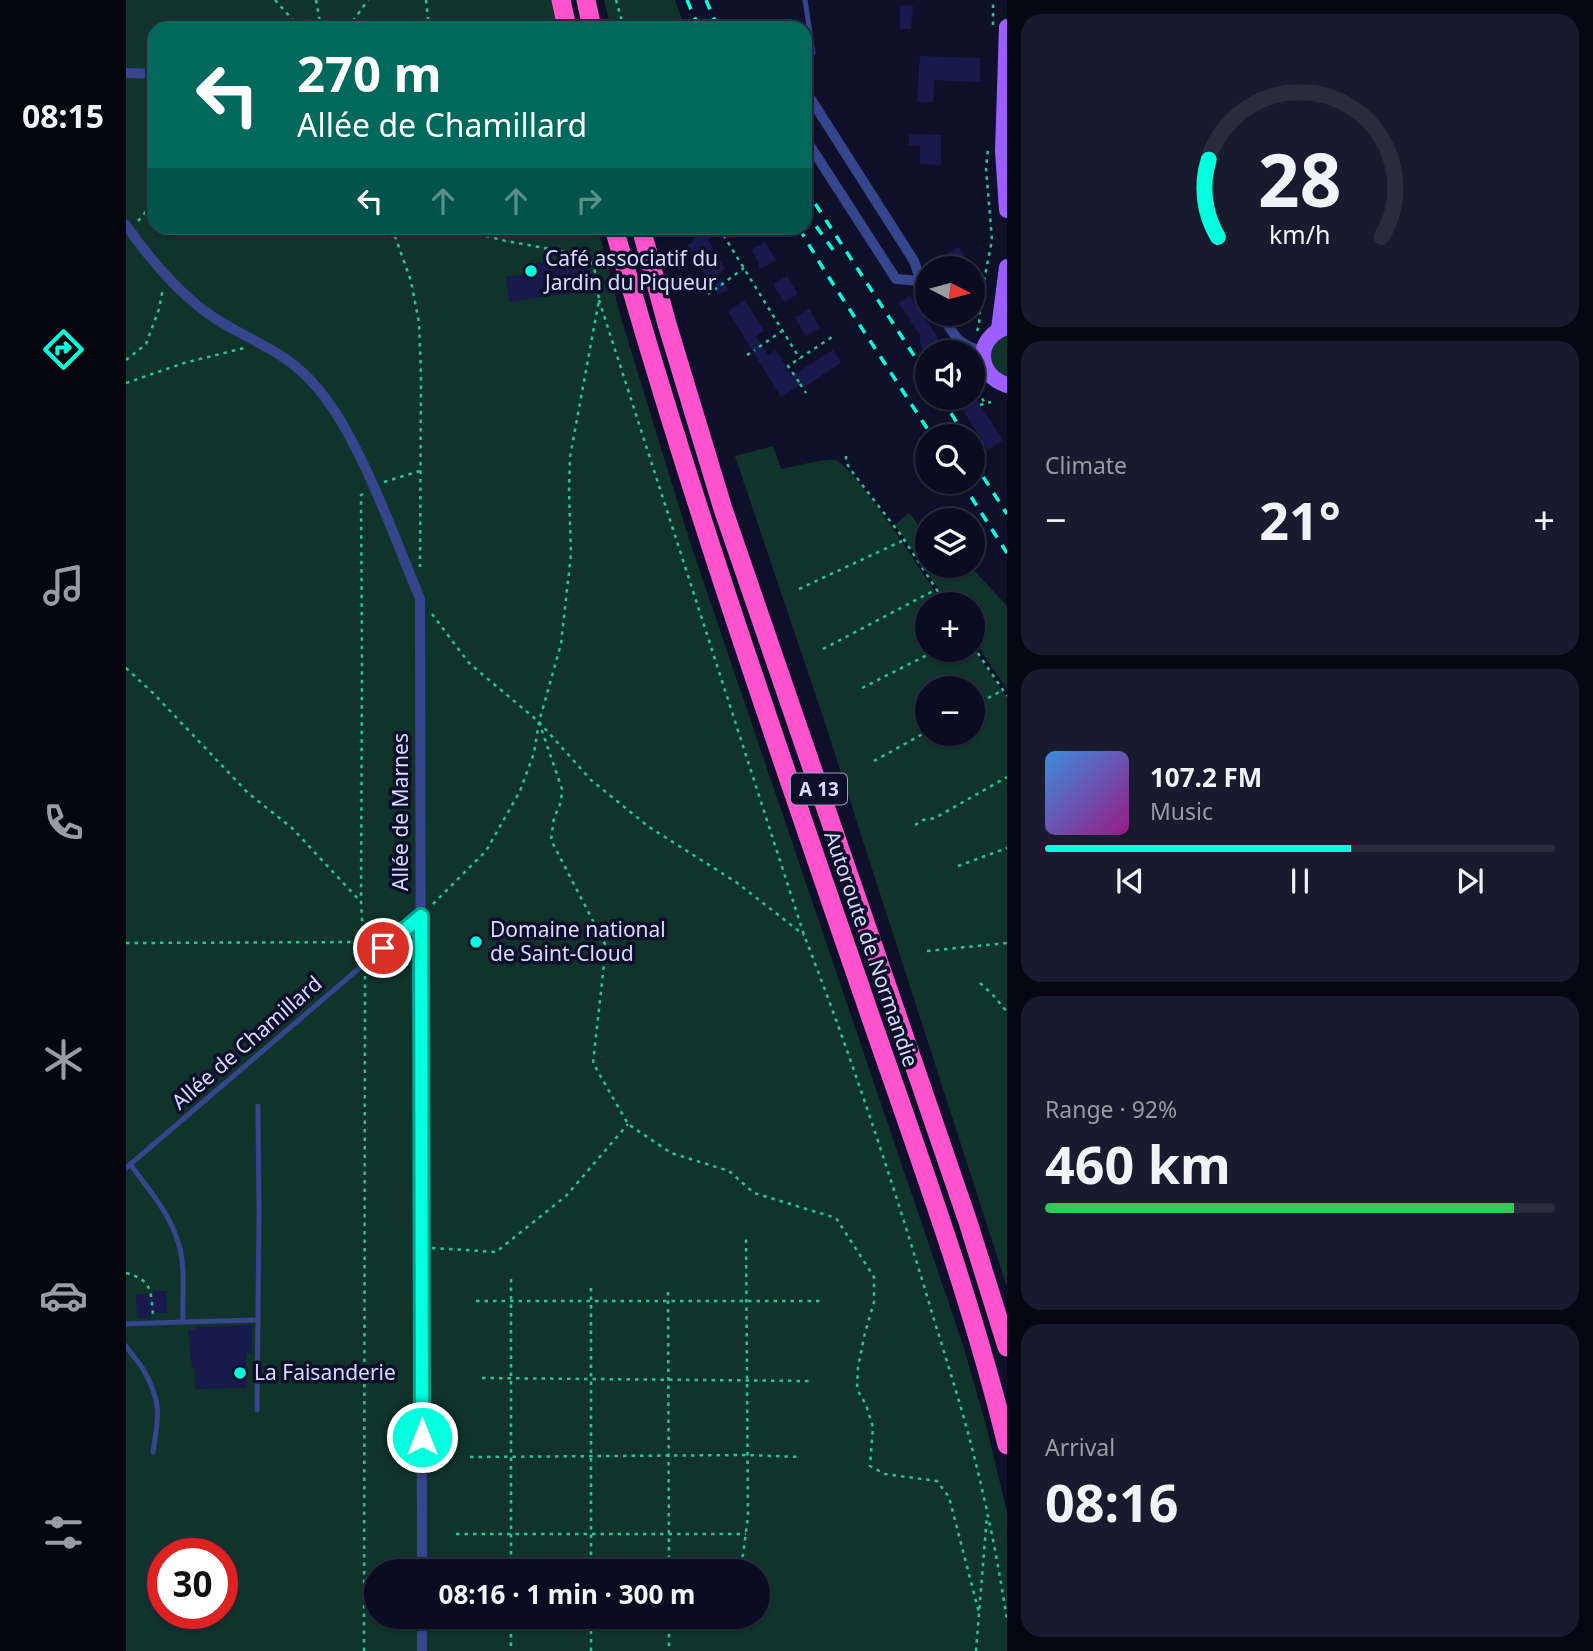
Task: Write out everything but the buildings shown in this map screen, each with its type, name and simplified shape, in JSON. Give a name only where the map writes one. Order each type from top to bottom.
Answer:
[{"type":"highway","points":[[561,0],[566,21]]},
{"type":"highway","points":[[586,0],[590,21]]},
{"type":"highway","name":"Autoroute de Normandie","points":[[616,235],[700,515],[943,1230],[990,1377],[1007,1446]]},
{"type":"highway","name":"Autoroute de Normandie","points":[[643,235],[723,509],[968,1222],[1007,1347]]},
{"type":"main road","points":[[1007,27],[1007,210]]},
{"type":"main road","points":[[985,345],[992,335],[1003,328],[1007,267]]},
{"type":"main road","points":[[985,366],[991,377],[1007,384]]},
{"type":"street","points":[[126,73],[147,74]]},
{"type":"street","points":[[812,101],[914,261]]},
{"type":"street","points":[[812,149],[896,279],[915,283]]},
{"type":"street","name":"Allée de Marnes","points":[[128,228],[197,306],[299,369],[334,409],[373,485],[420,599],[422,1559]]},
{"type":"street","points":[[422,1629],[422,1651]]},
{"type":"lane","points":[[805,0],[808,21]]},
{"type":"lane","points":[[908,280],[914,261]]},
{"type":"lane","name":"Allée de Chamillard","points":[[128,1166],[421,916]]},
{"type":"lane","points":[[257,1410],[258,1106]]},
{"type":"lane","points":[[128,1166],[164,1209],[180,1246],[183,1322]]},
{"type":"lane","points":[[126,1324],[258,1321]]},
{"type":"lane","points":[[126,1346],[148,1378],[158,1406],[153,1452]]},
{"type":"path","points":[[275,0],[294,21]]},
{"type":"path","points":[[316,0],[320,21]]},
{"type":"path","points":[[353,21],[368,0]]},
{"type":"path","points":[[426,0],[428,21]]},
{"type":"path","points":[[616,0],[620,21]]},
{"type":"path","points":[[128,228],[147,208]]},
{"type":"path","points":[[395,235],[411,281],[419,323],[420,599],[469,663],[539,722],[592,780],[649,827],[736,882],[804,935]]},
{"type":"path","points":[[480,235],[591,259],[599,300],[804,935],[890,1174],[962,1409],[999,1566],[1007,1620]]},
{"type":"path","points":[[723,235],[800,359]]},
{"type":"path","points":[[708,294],[744,268]]},
{"type":"path","points":[[126,360],[146,344],[159,309],[166,274]]},
{"type":"path","points":[[421,916],[486,850],[520,791],[534,753],[539,722],[561,644],[571,554],[570,457],[599,300]]},
{"type":"path","points":[[747,355],[783,331]]},
{"type":"path","points":[[806,393],[788,366],[832,337]]},
{"type":"path","points":[[126,383],[184,363],[260,344]]},
{"type":"path","points":[[985,403],[991,402]]},
{"type":"path","points":[[823,649],[937,590],[904,540],[850,469],[846,456]]},
{"type":"path","points":[[373,485],[420,471]]},
{"type":"path","points":[[361,495],[364,1651]]},
{"type":"path","points":[[799,589],[904,540]]},
{"type":"path","points":[[862,688],[915,661]]},
{"type":"path","points":[[984,662],[1007,696]]},
{"type":"path","points":[[126,668],[248,793],[292,828],[361,902]]},
{"type":"path","points":[[985,700],[1003,690]]},
{"type":"path","points":[[539,722],[562,789],[551,839],[606,946],[593,1063],[628,1124],[671,1153],[729,1171],[754,1193],[836,1218],[874,1277],[874,1302],[860,1356],[857,1389],[873,1427],[870,1466],[885,1474],[937,1481],[949,1497],[979,1613]]},
{"type":"path","points":[[874,761],[915,738]]},
{"type":"path","points":[[915,825],[935,818],[1007,777]]},
{"type":"path","points":[[958,866],[1007,848]]},
{"type":"path","points":[[126,943],[362,942]]},
{"type":"path","points":[[927,951],[1007,943]]},
{"type":"path","points":[[980,983],[1007,1012]]},
{"type":"path","points":[[421,1248],[496,1252],[566,1196],[628,1124]]},
{"type":"path","points":[[741,1559],[748,1516],[746,1238]]},
{"type":"path","points":[[126,1273],[141,1279],[151,1291],[153,1323]]},
{"type":"path","points":[[511,1279],[511,1559]]},
{"type":"path","points":[[591,1559],[592,1288]]},
{"type":"path","points":[[668,1292],[669,1559]]},
{"type":"path","points":[[476,1301],[820,1301]]},
{"type":"path","points":[[482,1378],[809,1381]]},
{"type":"path","points":[[470,1457],[802,1457]]},
{"type":"path","points":[[976,1651],[987,1511]]},
{"type":"path","points":[[456,1534],[746,1534]]},
{"type":"path","points":[[511,1629],[511,1651]]},
{"type":"path","points":[[591,1629],[591,1651]]},
{"type":"path","points":[[669,1629],[669,1651]]},
{"type":"green space","name":"Domaine national de Saint-Cloud","points":[[126,0],[551,0],[556,21],[147,21],[147,235],[600,235],[621,318],[689,539],[963,1345],[1007,1512],[1007,1651],[126,1651]]},
{"type":"green space","points":[[604,0],[675,0],[682,21],[609,21]]},
{"type":"green space","points":[[1007,333],[1007,378],[1000,375],[990,364],[992,343]]},
{"type":"green space","points":[[773,446],[781,469],[830,460],[835,460],[845,467],[907,549],[915,561],[915,578],[926,578],[935,592],[915,592],[915,662],[983,662],[1007,698],[1007,1287],[825,723],[735,456]]},
{"type":"green space","points":[[909,513],[915,521],[915,554],[895,525]]},
{"type":"green space","points":[[931,578],[981,578],[1007,606],[1007,689],[985,657],[985,592],[941,592]]},
{"type":"railway","points":[[687,0],[696,21]]},
{"type":"railway","points":[[706,0],[715,21]]},
{"type":"railway","points":[[812,199],[915,357]]},
{"type":"railway","points":[[812,221],[834,251]]},
{"type":"railway","points":[[803,235],[924,424]]},
{"type":"railway","points":[[949,410],[958,424]]},
{"type":"railway","points":[[985,480],[1007,514]]},
{"type":"railway","points":[[969,494],[1007,553]]},
{"type":"place","name":"Café associatif du Jardin du Piqueur","points":[[531,271]]},
{"type":"place","name":"Domaine national de Saint-Cloud","points":[[476,942]]},
{"type":"place","name":"La Faisanderie","points":[[240,1373]]},
{"type":"route","points":[[383,948],[421,916],[422,1437]]}]
